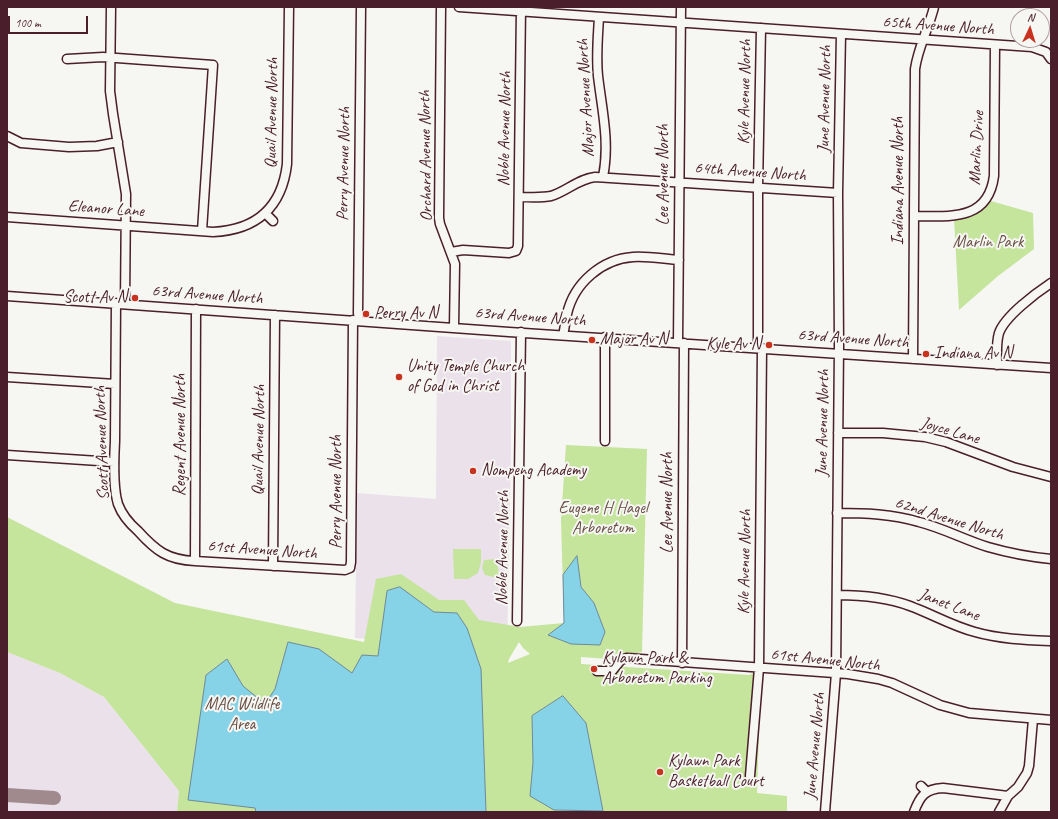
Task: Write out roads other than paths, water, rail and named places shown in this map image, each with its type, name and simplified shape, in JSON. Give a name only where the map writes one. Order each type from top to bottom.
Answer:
[{"type":"street","name":"Scott Avenue North","points":[[111,7],[110,91],[126,194],[126,226],[115,384],[114,462],[118,502],[124,516],[151,546],[178,560],[195,561]]},
{"type":"street","name":"Quail Avenue North","points":[[202,231],[224,231],[236,229],[256,221],[266,214],[281,191],[288,164],[289,7]]},
{"type":"street","name":"Perry Avenue North","points":[[350,568],[361,7]]},
{"type":"street","name":"Orchard Avenue North","points":[[441,7],[439,218],[455,264],[454,327]]},
{"type":"street","name":"65th Avenue North","points":[[459,7],[521,9],[599,17],[995,45],[1039,49],[1046,52],[1051,59]]},
{"type":"street","name":"Lee Avenue North","points":[[682,7],[679,182],[682,662]]},
{"type":"street","name":"Indiana Avenue North","points":[[913,359],[915,69],[916,59],[923,39],[928,31],[934,7]]},
{"type":"street","name":"Noble Avenue North","points":[[452,252],[463,250],[509,252],[516,251],[518,246],[521,9]]},
{"type":"street","name":"Major Avenue North","points":[[599,17],[597,55],[598,76],[605,119],[606,141],[603,177]]},
{"type":"street","name":"Kyle Avenue North","points":[[750,776],[759,668],[760,348],[758,188],[761,28]]},
{"type":"street","name":"June Avenue North","points":[[825,812],[836,673],[839,354],[838,193],[841,34]]},
{"type":"street","name":"Marlin Drive","points":[[914,216],[962,215],[978,208],[990,194],[994,176],[995,45]]},
{"type":"street","points":[[67,59],[110,57],[213,65],[202,231]]},
{"type":"street","points":[[7,136],[21,143],[69,147],[97,146],[118,142]]},
{"type":"street","name":"64th Avenue North","points":[[519,196],[552,196],[582,180],[603,177],[838,193]]},
{"type":"street","points":[[266,214],[273,222]]},
{"type":"street","name":"Eleanor Lane","points":[[7,217],[202,231]]},
{"type":"street","points":[[563,335],[571,301],[585,279],[595,271],[618,260],[632,257],[679,260]]},
{"type":"street","points":[[997,364],[999,334],[1002,326],[1012,314],[1051,283]]},
{"type":"street","name":"63rd Avenue North","points":[[7,296],[1051,368]]},
{"type":"street","name":"Regent Avenue North","points":[[195,561],[196,309]]},
{"type":"street","name":"Quail Avenue North","points":[[273,566],[275,315]]},
{"type":"street","name":"Noble Avenue North","points":[[517,621],[521,332]]},
{"type":"street","points":[[605,338],[605,440]]},
{"type":"street","points":[[7,377],[115,384]]},
{"type":"street","name":"Joyce Lane","points":[[838,433],[883,433],[925,437],[946,442],[1013,467],[1051,477]]},
{"type":"street","points":[[7,455],[114,462]]},
{"type":"street","name":"62nd Avenue North","points":[[837,513],[883,514],[901,517],[937,528],[987,547],[1011,553],[1051,559]]},
{"type":"street","name":"61st Avenue North","points":[[195,561],[345,570],[350,568]]},
{"type":"street","name":"Janet Lane","points":[[837,595],[869,596],[889,599],[909,605],[958,627],[976,633],[1011,638],[1051,641]]},
{"type":"street","name":"61st Avenue North","points":[[597,671],[612,671],[621,660],[627,658],[836,673],[863,676],[885,681],[954,710],[984,715],[1051,720]]},
{"type":"street","points":[[999,812],[1008,796],[1018,787],[1027,773],[1029,766],[1033,719]]},
{"type":"street","points":[[914,812],[924,789],[943,788],[1008,796]]},
{"type":"water","points":[[577,556],[581,587],[594,603],[605,632],[600,645],[571,644],[548,635],[564,623],[563,575]]},
{"type":"water","points":[[400,587],[434,612],[457,613],[467,628],[481,669],[486,812],[256,812],[255,808],[188,800],[206,675],[227,659],[243,686],[265,704],[275,689],[288,642],[319,649],[352,673],[362,655],[378,656],[387,591]]},
{"type":"water","points":[[563,696],[586,723],[603,811],[554,810],[530,796],[533,763],[532,716]]},
{"type":"place","name":"Scott Av N","points":[[135,298]]},
{"type":"place","name":"Perry Av N","points":[[366,314]]},
{"type":"place","name":"Major Av N","points":[[592,340]]},
{"type":"place","name":"Kyle Av N","points":[[769,345]]},
{"type":"place","name":"Indiana Av N","points":[[926,354]]},
{"type":"place","name":"Unity Temple Church of God in Christ","points":[[399,377]]},
{"type":"place","name":"Nompeng Academy","points":[[473,471]]},
{"type":"place","name":"Kylawn Park & Arboretum Parking","points":[[594,669]]},
{"type":"place","name":"Kylawn Park Basketball Court","points":[[660,772]]},
{"type":"park label","name":"Marlin Park","points":[[988,243]]},
{"type":"park label","name":"Eugene H Hagel Arboretum","points":[[603,519]]},
{"type":"park label","name":"MAC Wildlife Area","points":[[242,715]]}]
